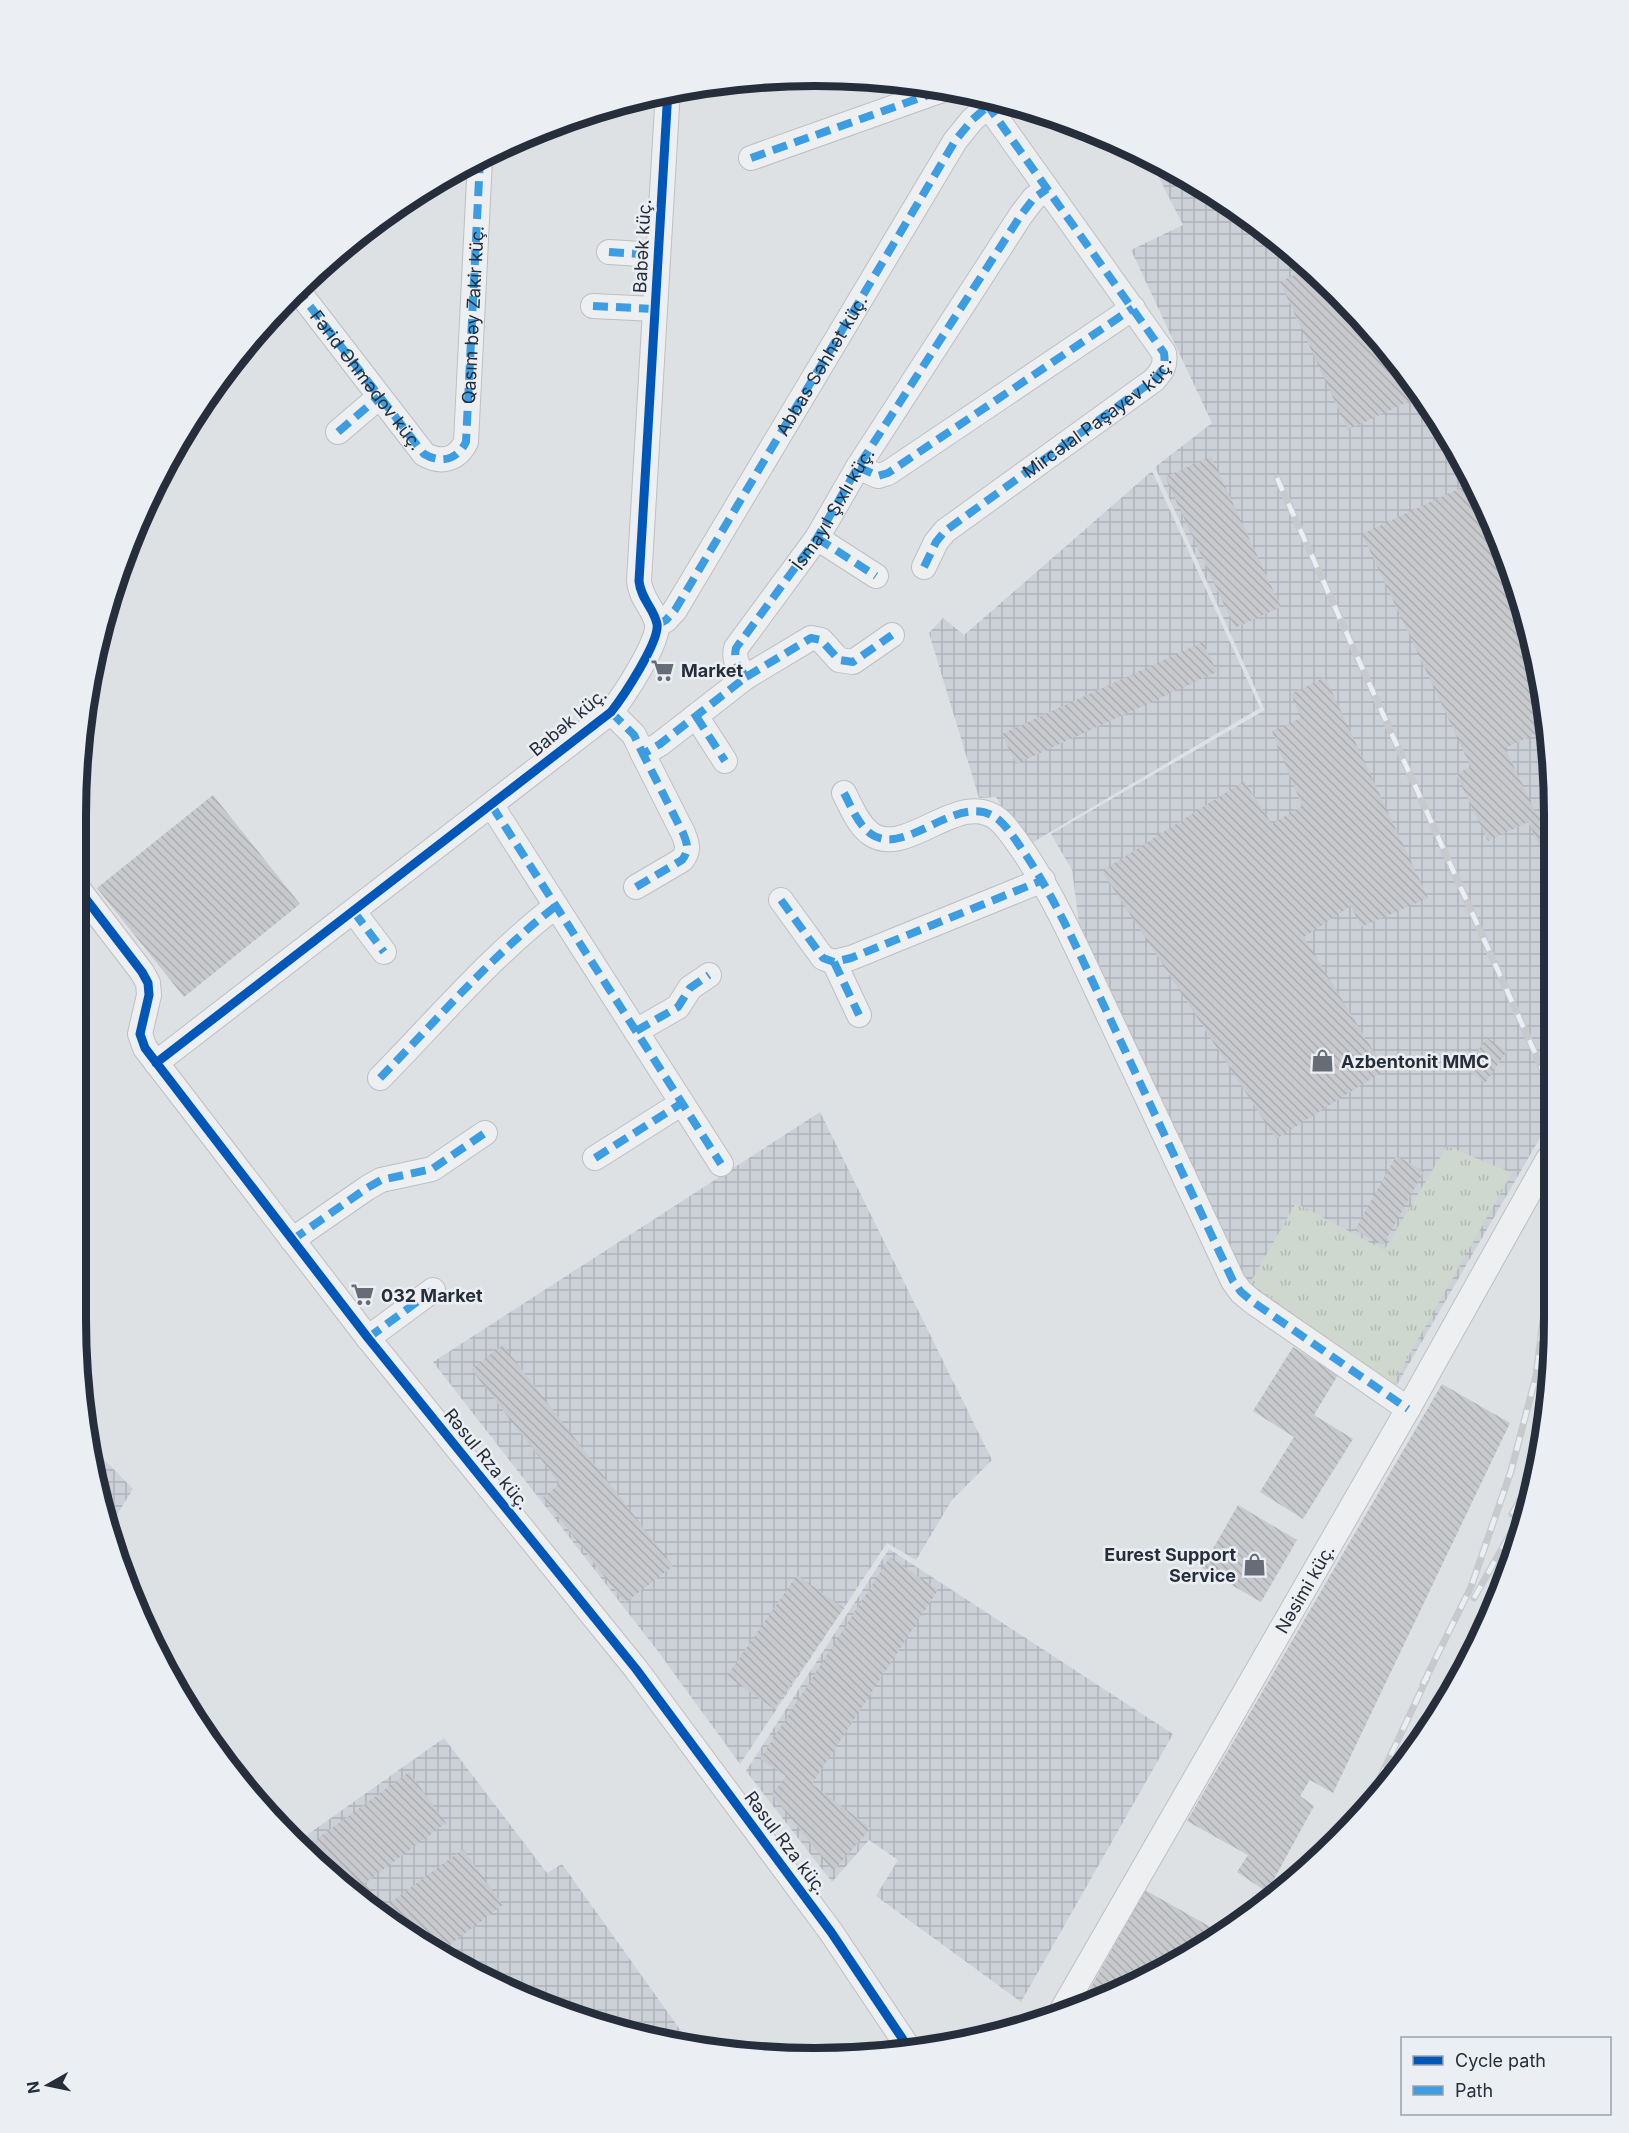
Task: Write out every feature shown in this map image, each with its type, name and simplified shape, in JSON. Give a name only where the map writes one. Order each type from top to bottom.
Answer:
[{"type":"street","points":[[751,159],[928,95]]},
{"type":"street","name":"Babək küç.","points":[[156,1063],[612,712],[654,643],[657,625],[642,597],[639,581],[667,101]]},
{"type":"street","name":"Abbas Səhhət küç.","points":[[657,625],[666,620],[675,610],[955,141],[982,105]]},
{"type":"street","name":"Mircəlal Paşayev küç.","points":[[924,567],[936,542],[958,519],[1154,380],[1164,368],[1164,353],[989,107]]},
{"type":"street","name":"Qasım bəy Zakir küç.","points":[[444,460],[454,458],[466,442],[480,168]]},
{"type":"street","name":"İsmayıl Şıxlı küç.","points":[[747,676],[736,663],[734,656],[736,648],[817,538],[858,467],[1021,214],[1034,198],[1047,189]]},
{"type":"street","points":[[609,252],[658,255]]},
{"type":"street","name":"Fərid Əhmədov küç.","points":[[298,300],[424,454],[434,460],[444,460]]},
{"type":"street","points":[[593,306],[655,309]]},
{"type":"street","points":[[858,467],[878,476],[888,473],[1133,308]]},
{"type":"street","points":[[338,432],[379,397]]},
{"type":"street","points":[[817,538],[876,576]]},
{"type":"street","points":[[643,754],[660,744],[747,676],[811,638],[821,640],[839,660],[853,662],[892,635]]},
{"type":"street","points":[[612,712],[634,735],[687,844],[687,854],[682,860],[636,887]]},
{"type":"street","points":[[696,716],[725,761]]},
{"type":"street","points":[[844,793],[863,828],[873,836],[887,839],[901,837],[964,812],[976,811],[998,819],[1010,831],[1057,905],[1233,1281],[1252,1302],[1408,1409]]},
{"type":"street","points":[[492,806],[721,1164]]},
{"type":"street","points":[[781,900],[823,958],[834,962],[851,958],[1043,880]]},
{"type":"street","name":"Rəsul Rza küç.","points":[[86,899],[148,983],[147,1009],[140,1034],[145,1048],[368,1338],[636,1669],[831,1932],[904,2042]]},
{"type":"street","points":[[380,1078],[507,948],[556,906]]},
{"type":"street","points":[[354,912],[384,952]]},
{"type":"street","points":[[834,962],[859,1015]]},
{"type":"street","points":[[636,1031],[678,1007],[690,988],[709,975]]},
{"type":"street","points":[[595,1158],[682,1103]]},
{"type":"street","points":[[292,1240],[366,1188],[381,1180],[432,1169],[485,1133]]},
{"type":"street","name":"Nəsimi küç.","points":[[1066,2002],[1408,1409],[1544,1166]]},
{"type":"street","points":[[368,1338],[433,1290]]},
{"type":"shaded area","points":[[1155,171],[1220,208],[1295,266],[1363,334],[1393,371],[1421,409],[1446,450],[1488,536],[1519,626],[1529,672],[1537,719],[1544,814],[1544,1131],[1395,1388],[1248,1285],[1079,923],[1072,870],[1051,834],[1265,710],[1155,467],[1212,423],[1131,250],[1183,225]]},
{"type":"shaded area","points":[[1152,471],[1260,708],[1025,847],[996,797],[979,798],[929,633],[943,618],[964,635]]},
{"type":"shaded area","points":[[820,1112],[992,1460],[952,1500],[916,1560],[887,1543],[740,1764],[657,1650],[433,1362]]},
{"type":"shaded area","points":[[99,1454],[133,1489],[114,1520]]},
{"type":"shaded area","points":[[889,1549],[1173,1734],[1021,2002],[876,1896],[898,1860],[869,1840],[832,1882],[746,1771]]},
{"type":"shaded area","points":[[444,1738],[547,1873],[562,1864],[684,2035],[626,2023],[580,2009],[492,1972],[409,1925],[334,1867],[303,1838]]},
{"type":"green space","points":[[1447,1146],[1512,1173],[1393,1384],[1250,1283],[1296,1203],[1384,1250]]},
{"type":"building","points":[[1301,272],[1363,334],[1414,399],[1348,430],[1280,282]]},
{"type":"building","points":[[1211,456],[1281,607],[1235,628],[1165,477]]},
{"type":"building","points":[[1465,486],[1505,580],[1519,626],[1529,672],[1538,732],[1505,748],[1537,815],[1544,812],[1544,856],[1528,822],[1488,841],[1456,774],[1471,767],[1362,534]]},
{"type":"building","points":[[1203,642],[1217,672],[1016,764],[1002,734]]},
{"type":"building","points":[[1325,677],[1428,898],[1361,927],[1351,906],[1304,937],[1385,1070],[1276,1139],[1102,871],[1244,781],[1272,824],[1302,806],[1272,731],[1301,718],[1291,694]]},
{"type":"building","points":[[213,795],[300,904],[184,997],[97,888]]},
{"type":"building","points":[[1487,1038],[1507,1051],[1485,1083],[1465,1069]]},
{"type":"building","points":[[1396,1156],[1424,1171],[1383,1245],[1355,1230]]},
{"type":"building","points":[[503,1345],[673,1566],[625,1603],[543,1497],[560,1484],[471,1369]]},
{"type":"building","points":[[1293,1347],[1338,1375],[1314,1415],[1353,1439],[1303,1519],[1260,1492],[1294,1437],[1253,1411]]},
{"type":"building","points":[[1442,1384],[1510,1423],[1333,1793],[1310,1780],[1300,1796],[1314,1806],[1269,1888],[1265,1891],[1237,1872],[1248,1855],[1187,1821]]},
{"type":"building","points":[[1238,1505],[1297,1540],[1261,1602],[1202,1568]]},
{"type":"building","points":[[890,1557],[938,1590],[812,1784],[871,1828],[833,1871],[772,1795],[786,1776],[760,1759]]},
{"type":"building","points":[[797,1575],[844,1608],[774,1709],[727,1676]]},
{"type":"building","points":[[409,1772],[446,1823],[365,1883],[380,1903],[310,1844]]},
{"type":"building","points":[[463,1849],[503,1905],[446,1947],[384,1907]]},
{"type":"building","points":[[1145,1890],[1214,1929],[1137,1972],[1126,1977],[1122,1975],[1119,1980],[1087,1994]]},
{"type":"railway","points":[[1277,478],[1544,1073]]},
{"type":"railway","points":[[1423,1684],[1471,1587],[1511,1471],[1536,1376],[1544,1312]]},
{"type":"railway","points":[[1512,1514],[1521,1498]]},
{"type":"railway","points":[[1474,1598],[1511,1532]]},
{"type":"railway","points":[[1380,1778],[1427,1678]]},
{"type":"marked path","points":[[751,158],[928,95]]},
{"type":"marked path","points":[[657,625],[666,620],[675,610],[955,141],[972,120],[987,107]]},
{"type":"marked path","points":[[924,567],[936,542],[945,531],[1154,380],[1164,365],[1164,353],[989,107]]},
{"type":"marked path","points":[[302,296],[424,454],[442,459],[458,453],[466,442],[480,168]]},
{"type":"marked path","points":[[611,712],[634,735],[643,754],[660,744],[746,677],[736,660],[736,648],[817,538],[858,467],[1021,215],[1034,198],[1047,189]]},
{"type":"marked path","points":[[609,252],[658,255]]},
{"type":"marked path","points":[[593,306],[655,309]]},
{"type":"marked path","points":[[858,467],[878,476],[888,473],[1133,308]]},
{"type":"marked path","points":[[338,432],[379,397]]},
{"type":"marked path","points":[[817,538],[876,576]]},
{"type":"marked path","points":[[746,677],[811,638],[821,640],[839,660],[853,662],[892,635]]},
{"type":"marked path","points":[[696,716],[725,761]]},
{"type":"marked path","points":[[636,887],[682,860],[687,850],[683,833],[643,754]]},
{"type":"marked path","points":[[844,793],[862,826],[871,834],[885,839],[901,838],[968,812],[984,812],[1003,824],[1035,869],[1064,921],[1233,1281],[1253,1302],[1408,1409]]},
{"type":"marked path","points":[[492,806],[721,1164]]},
{"type":"marked path","points":[[781,900],[823,958],[834,962],[851,958],[1043,880]]},
{"type":"marked path","points":[[380,1078],[487,966],[556,906]]},
{"type":"marked path","points":[[354,912],[384,952]]},
{"type":"marked path","points":[[834,962],[859,1015]]},
{"type":"marked path","points":[[636,1031],[678,1007],[690,988],[709,975]]},
{"type":"marked path","points":[[595,1158],[682,1103]]},
{"type":"marked path","points":[[292,1240],[381,1180],[432,1169],[485,1133]]},
{"type":"marked path","points":[[368,1338],[433,1290]]},
{"type":"cycle path","points":[[156,1063],[611,712],[647,655],[653,643],[657,624],[642,593],[639,581],[667,101]]},
{"type":"cycle path","points":[[86,899],[148,983],[149,995],[140,1034],[145,1048],[368,1338],[636,1669],[831,1932],[904,2042]]},
{"type":"place","name":"Market","points":[[663,670]]},
{"type":"place","name":"Azbentonit MMC","points":[[1323,1061]]},
{"type":"place","name":"032 Market","points":[[363,1295]]},
{"type":"place","name":"Eurest Support Service","points":[[1254,1564]]}]
